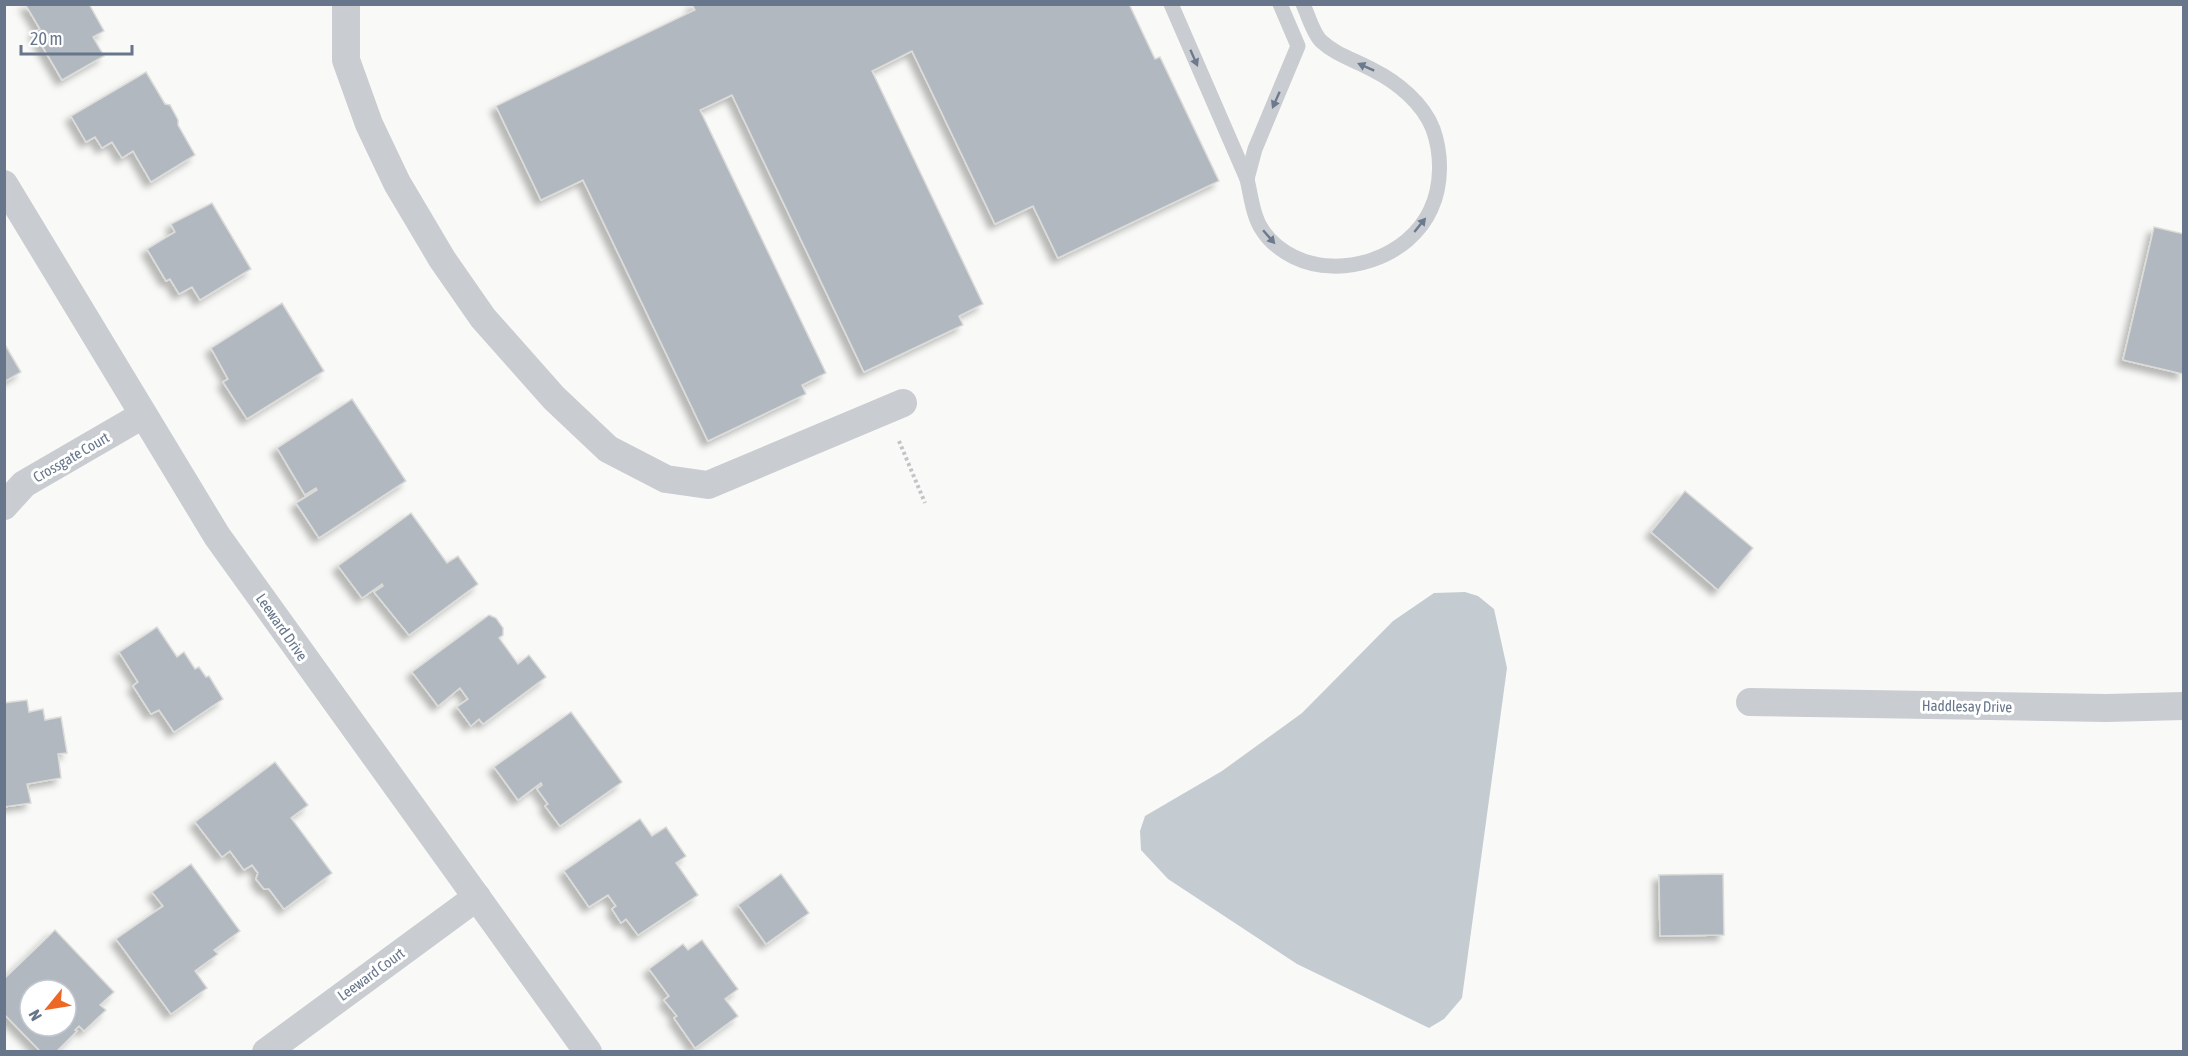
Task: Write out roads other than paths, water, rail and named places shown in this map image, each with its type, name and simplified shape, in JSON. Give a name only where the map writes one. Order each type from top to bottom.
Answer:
[{"type":"street","points":[[345,4],[346,60],[369,124],[398,183],[431,240],[483,318],[554,398],[608,449],[666,479],[708,485],[894,406]]},
{"type":"street","name":"Leeward Drive","points":[[4,184],[218,536],[588,1052]]},
{"type":"street","name":"Crossgate Court","points":[[4,507],[24,484],[143,415]]},
{"type":"street","name":"Haddlesay Drive","points":[[1750,702],[2106,708],[2184,706]]},
{"type":"street","name":"Leeward Court","points":[[266,1052],[477,897]]},
{"type":"lane","points":[[1171,4],[1247,179],[1253,207],[1262,231],[1280,250],[1301,260],[1322,266],[1347,267],[1373,259],[1400,245],[1420,227],[1431,209],[1438,185],[1440,159],[1432,128],[1418,104],[1398,86],[1372,69],[1345,58],[1319,40],[1304,4]]},
{"type":"lane","points":[[1247,179],[1255,149],[1298,46],[1280,4]]}]
